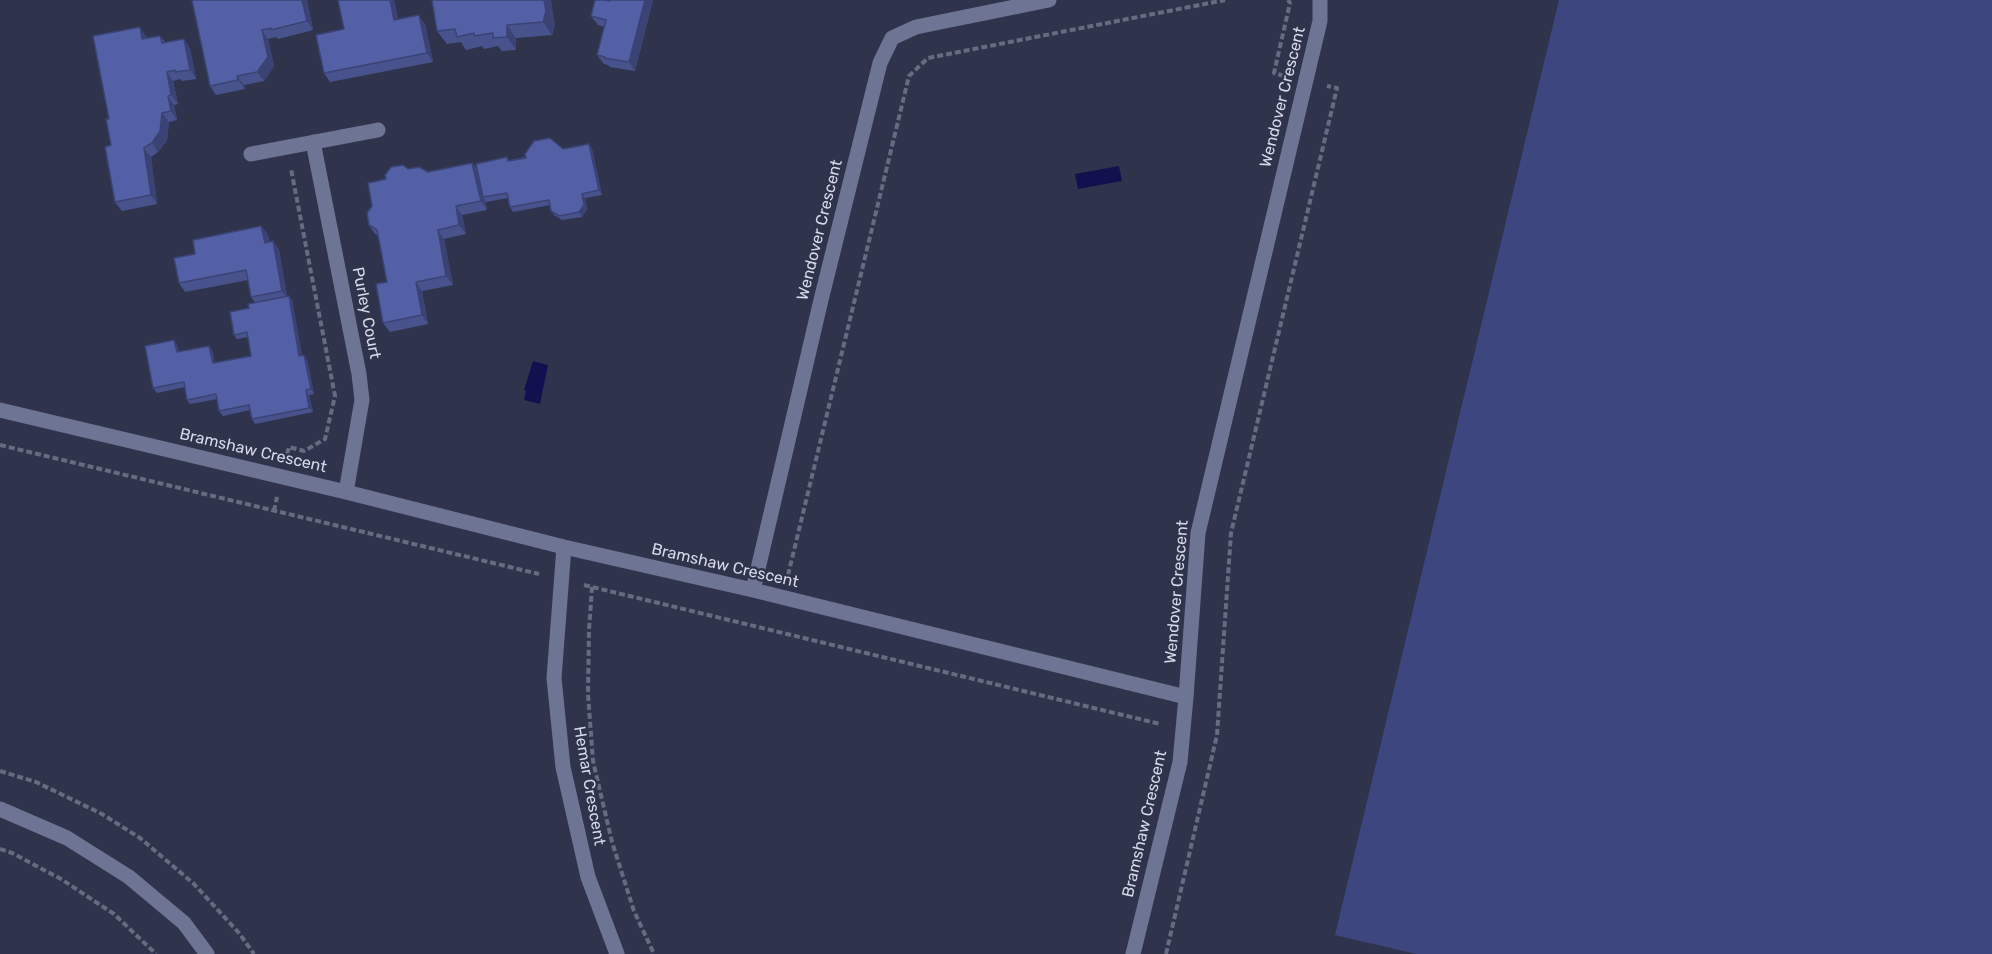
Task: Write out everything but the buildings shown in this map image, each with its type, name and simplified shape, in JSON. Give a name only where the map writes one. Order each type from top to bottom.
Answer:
[{"type":"street","name":"Wendover Crescent","points":[[753,590],[880,63],[892,38],[916,27],[1049,0]]},
{"type":"street","name":"Wendover Crescent","points":[[1186,697],[1198,532],[1320,21],[1320,0]]},
{"type":"street","points":[[250,154],[378,130]]},
{"type":"street","name":"Purley Court","points":[[313,142],[362,400],[346,492]]},
{"type":"street","name":"Bramshaw Crescent","points":[[0,410],[346,492],[564,547],[753,590],[1186,697],[1180,762],[1133,954]]},
{"type":"street","name":"Hemar Crescent","points":[[564,547],[554,678],[563,767],[588,877],[617,954]]},
{"type":"street","points":[[0,809],[67,838],[129,877],[184,923],[207,954]]},
{"type":"path","points":[[775,631],[909,76],[928,58],[1226,0]]},
{"type":"path","points":[[1166,954],[1217,735],[1231,533],[1337,88],[1274,73],[1290,3],[1288,0]]},
{"type":"path","points":[[274,510],[289,447],[304,451],[325,440],[335,396],[286,147]]},
{"type":"path","points":[[0,445],[1183,729]]},
{"type":"path","points":[[592,587],[588,694],[593,761],[612,842],[634,911],[654,954]]},
{"type":"path","points":[[0,771],[36,782],[102,814],[140,838],[194,884],[239,933],[254,954]]},
{"type":"path","points":[[0,849],[61,879],[114,914],[156,954]]},
{"type":"shaded area","points":[[1559,0],[1992,0],[1992,954],[1416,954],[1335,935]]},
{"type":"shaded area","points":[[1119,166],[1122,181],[1078,189],[1075,174]]},
{"type":"shaded area","points":[[533,361],[548,365],[540,404],[524,400],[526,391],[524,390]]}]
